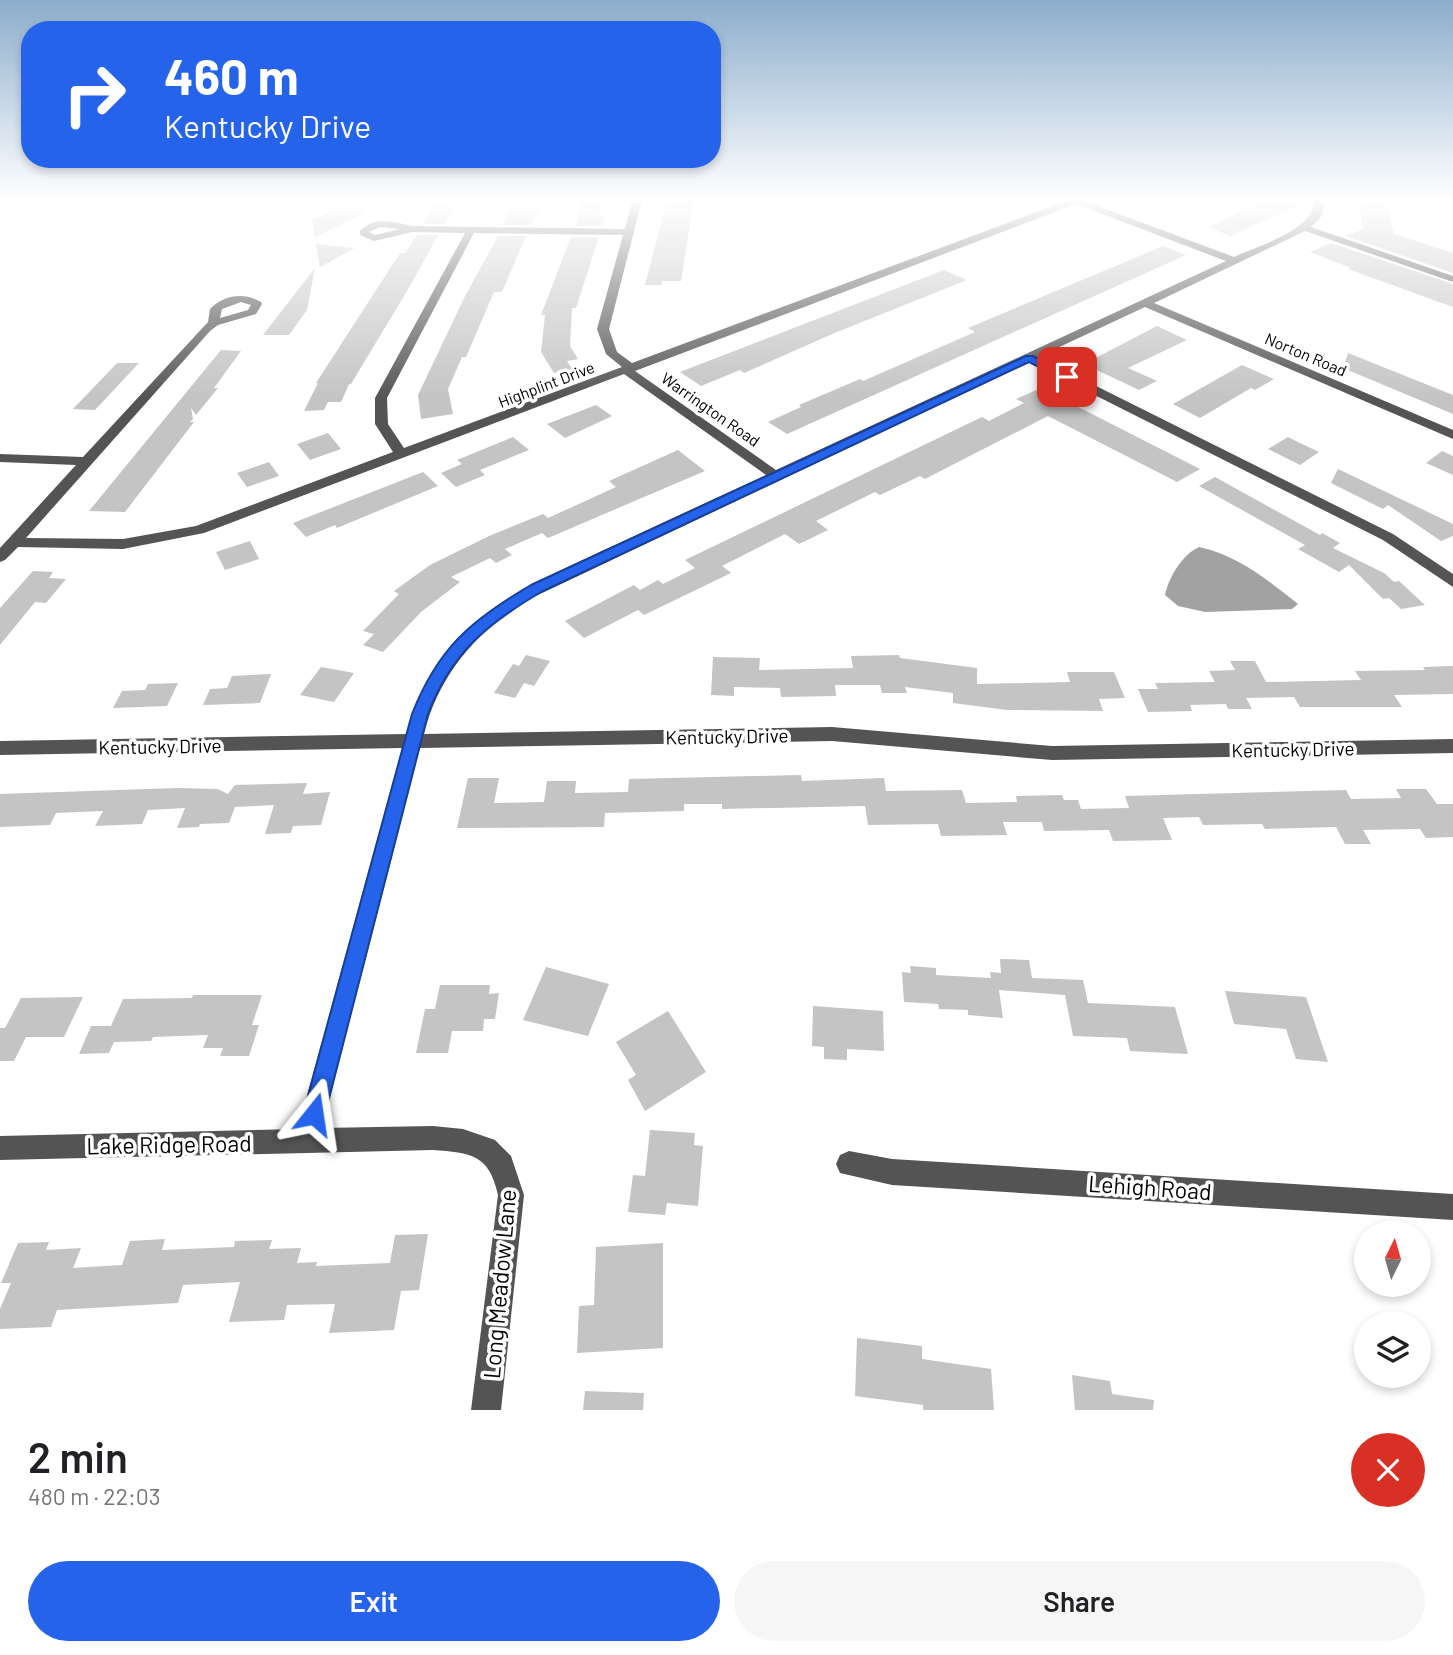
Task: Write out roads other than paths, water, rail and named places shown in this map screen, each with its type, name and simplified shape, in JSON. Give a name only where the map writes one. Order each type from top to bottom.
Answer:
[{"type":"street","points":[[402,454],[384,434],[379,422],[378,406],[385,388],[452,266]]},
{"type":"street","name":"Warrington Road","points":[[619,266],[603,329],[612,354],[628,369],[776,476]]},
{"type":"street","name":"Highplint Drive","points":[[13,542],[104,545],[177,536],[220,523],[904,266]]},
{"type":"street","points":[[307,1140],[412,741],[431,685],[462,642],[496,612],[545,584],[1225,266]]},
{"type":"street","points":[[1414,266],[1453,279]]},
{"type":"street","name":"Norton Road","points":[[1146,303],[1453,435]]},
{"type":"street","points":[[0,556],[214,323]]},
{"type":"street","points":[[1030,358],[1388,537],[1425,560],[1453,582]]},
{"type":"street","points":[[0,458],[86,461]]},
{"type":"street","name":"Kentucky Drive","points":[[0,748],[832,734],[881,734],[999,750],[1052,753],[1453,746]]},
{"type":"street","name":"Lake Ridge Road","points":[[0,1148],[307,1140],[466,1140],[485,1145],[500,1160]]},
{"type":"street","name":"Long Meadow Lane","points":[[486,1410],[511,1195],[508,1176],[500,1160]]},
{"type":"street","name":"Lehigh Road","points":[[849,1164],[892,1172],[1453,1207]]}]
